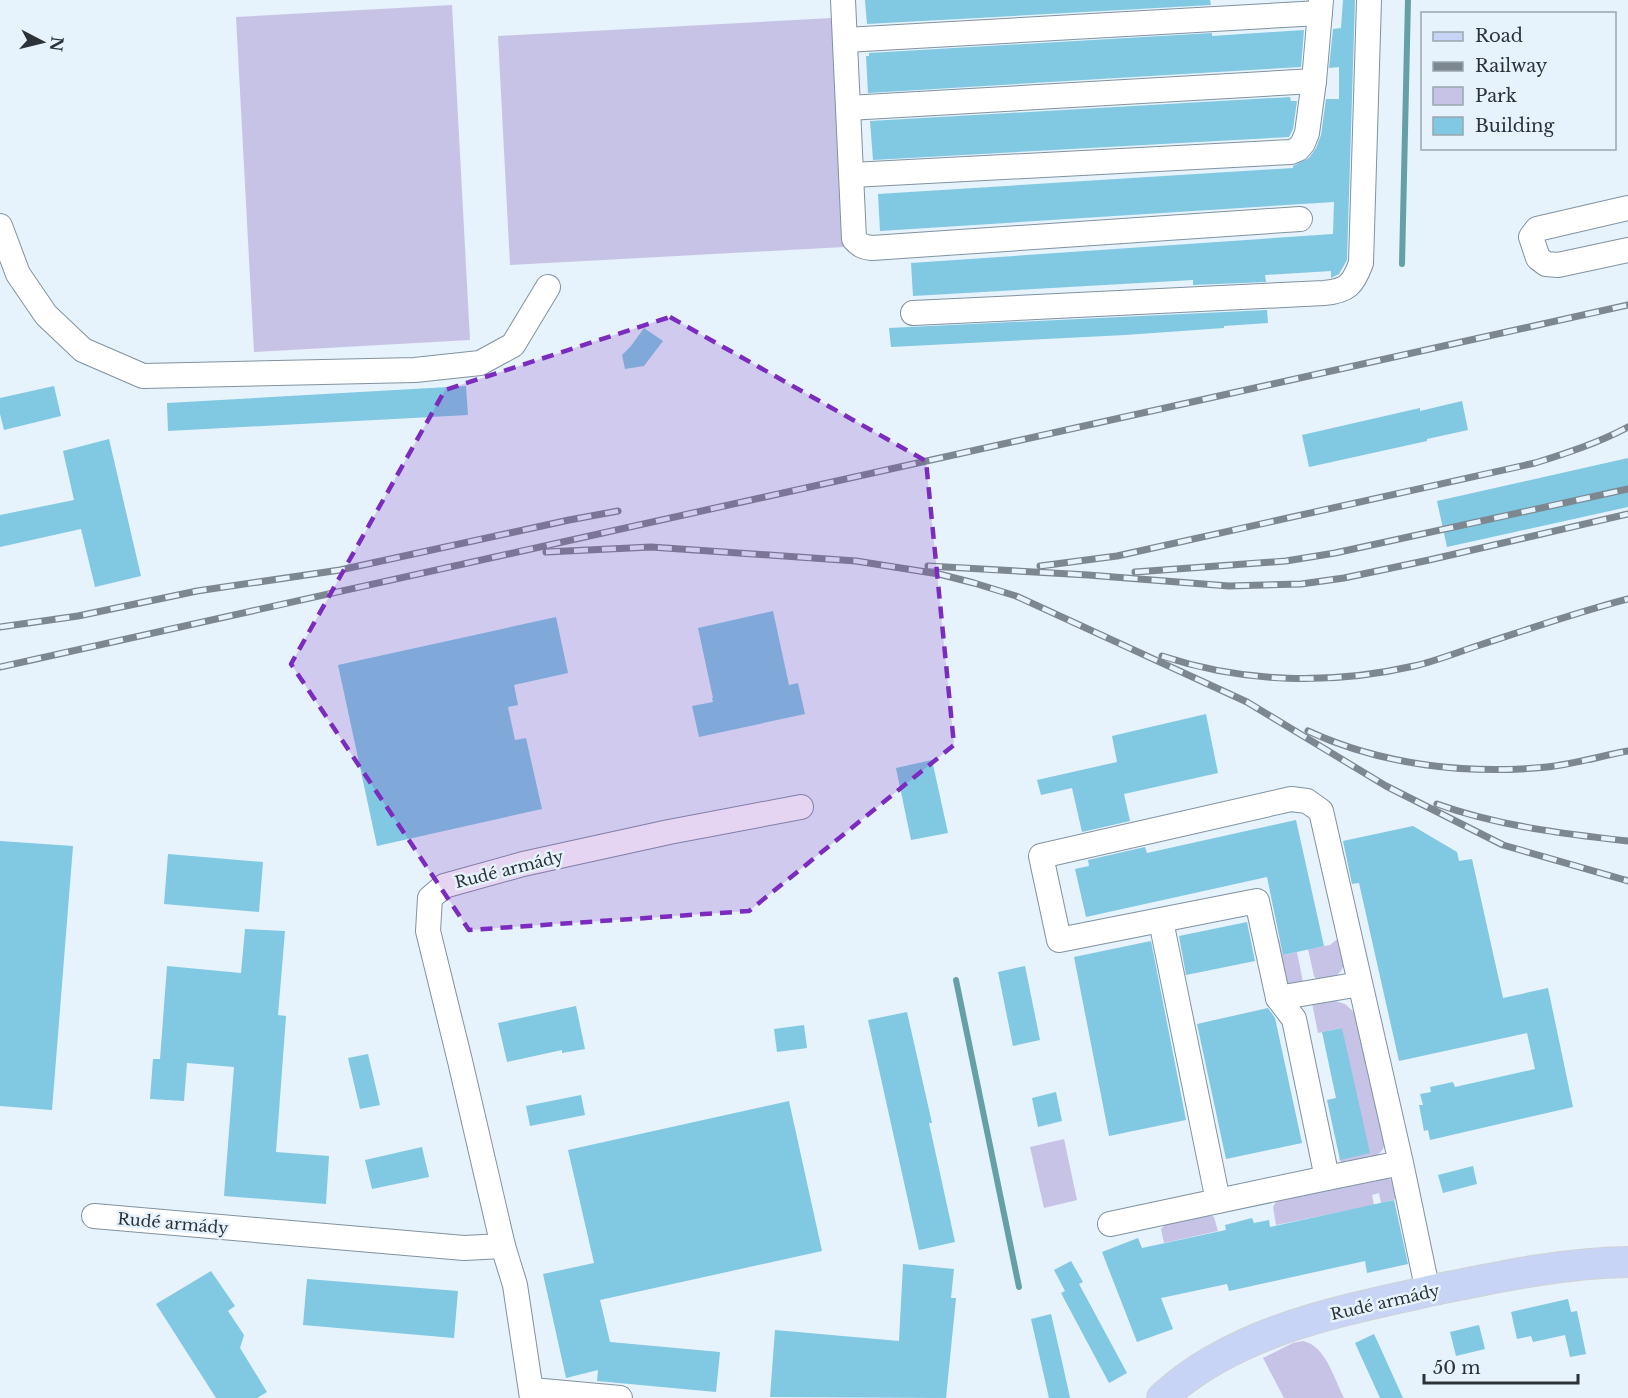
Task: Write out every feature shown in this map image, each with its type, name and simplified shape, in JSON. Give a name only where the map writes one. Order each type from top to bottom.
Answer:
[{"type":"main road","name":"Rudé armády","points":[[1162,1398],[1173,1387],[1224,1354],[1285,1328],[1428,1292],[1544,1269],[1577,1264],[1628,1262]]},
{"type":"street","points":[[843,0],[854,239],[863,247],[1300,219]]},
{"type":"street","points":[[913,313],[1324,293],[1348,288],[1357,276],[1361,263],[1369,0]]},
{"type":"street","points":[[845,40],[1321,7],[1307,133],[1304,143],[1291,152],[852,175]]},
{"type":"street","points":[[848,108],[1314,81]]},
{"type":"street","points":[[1628,208],[1537,229],[1531,237],[1538,258],[1546,264],[1558,265],[1628,250]]},
{"type":"street","points":[[0,226],[18,274],[46,315],[83,350],[143,376],[415,370],[480,363],[513,345],[548,287]]},
{"type":"street","points":[[1327,1178],[1294,1019],[1278,998],[1257,901],[1059,940],[1041,856],[1291,799],[1307,801],[1321,811],[1428,1292]]},
{"type":"street","name":"Rudé armády","points":[[620,1398],[532,1394],[515,1285],[503,1246],[428,931],[430,898],[444,886],[523,864],[669,832],[801,807]]},
{"type":"street","points":[[1161,921],[1218,1201]]},
{"type":"street","points":[[1278,998],[1360,984]]},
{"type":"street","points":[[1110,1224],[1401,1163]]},
{"type":"street","name":"Rudé armády","points":[[94,1216],[464,1248],[503,1246]]},
{"type":"highlighted area","points":[[670,317],[926,461],[954,745],[749,911],[469,930],[291,664],[445,390]]},
{"type":"green space","points":[[452,5],[470,340],[254,352],[236,17]]},
{"type":"green space","points":[[832,18],[844,247],[510,265],[498,36]]},
{"type":"green space","points":[[1345,938],[1344,962],[1339,973],[1334,977],[1316,979],[1308,949],[1330,945],[1336,940]]},
{"type":"green space","points":[[1279,939],[1283,955],[1297,952],[1303,982],[1287,984],[1275,940]]},
{"type":"green space","points":[[1332,1000],[1345,1004],[1357,1015],[1385,1143],[1383,1149],[1374,1157],[1342,1163],[1339,1159],[1368,1153],[1341,1028],[1318,1033],[1312,1003]]},
{"type":"green space","points":[[1064,1139],[1077,1200],[1044,1208],[1030,1147]]},
{"type":"green space","points":[[1387,1178],[1395,1182],[1400,1198],[1381,1203],[1379,1193],[1372,1195],[1374,1205],[1276,1225],[1273,1207],[1277,1200]]},
{"type":"green space","points":[[1208,1214],[1214,1217],[1218,1231],[1164,1243],[1161,1229],[1166,1224]]},
{"type":"green space","points":[[1303,1341],[1318,1349],[1333,1373],[1344,1398],[1284,1398],[1263,1358],[1293,1343]]},
{"type":"building","points":[[865,0],[1210,0],[1211,5],[867,24]]},
{"type":"building","points":[[1343,0],[1355,0],[1347,260],[1339,274],[1331,278],[1331,271],[1265,275],[1266,282],[1193,285],[1193,280],[913,296],[911,263],[1333,234],[1334,202],[880,231],[878,194],[1293,168],[1309,158],[1316,148],[1321,135],[1326,99],[1339,99],[1339,67],[1329,68],[1333,29],[1341,28]]},
{"type":"building","points":[[1304,30],[1301,67],[868,93],[866,56],[869,56],[869,53],[1212,33],[1212,36]]},
{"type":"building","points":[[1290,97],[1291,101],[1297,101],[1293,129],[1289,137],[873,160],[870,121]]},
{"type":"building","points":[[1267,310],[1268,323],[1224,326],[1224,328],[891,347],[889,328]]},
{"type":"building","points":[[644,328],[663,341],[644,366],[625,369],[622,355]]},
{"type":"building","points":[[54,386],[61,416],[4,430],[0,414],[0,398]]},
{"type":"building","points":[[466,386],[468,415],[168,431],[167,403]]},
{"type":"building","points":[[1462,401],[1468,430],[1309,467],[1302,435],[1420,408],[1420,411]]},
{"type":"building","points":[[109,439],[141,576],[95,587],[81,529],[0,547],[0,515],[74,500],[63,451]]},
{"type":"building","points":[[1628,458],[1628,507],[1447,547],[1437,501]]},
{"type":"building","points":[[773,611],[789,685],[798,683],[805,714],[699,737],[692,706],[713,702],[713,698],[698,628]]},
{"type":"building","points":[[556,617],[568,673],[514,685],[518,705],[508,707],[515,740],[526,738],[542,809],[377,846],[338,665]]},
{"type":"building","points":[[1206,714],[1218,773],[1124,794],[1130,821],[1082,832],[1072,788],[1041,795],[1037,780],[1117,762],[1112,736]]},
{"type":"building","points":[[932,760],[948,833],[911,840],[896,768]]},
{"type":"building","points":[[1296,820],[1324,946],[1283,955],[1267,877],[1086,917],[1075,869],[1089,866],[1088,860],[1145,847],[1147,853]]},
{"type":"building","points":[[1413,826],[1457,852],[1459,861],[1472,859],[1503,998],[1548,988],[1573,1107],[1430,1140],[1428,1130],[1424,1131],[1419,1105],[1423,1105],[1420,1094],[1431,1092],[1430,1087],[1453,1082],[1455,1087],[1535,1069],[1527,1033],[1399,1061],[1359,883],[1352,884],[1343,841]]},
{"type":"building","points":[[0,841],[73,846],[52,1110],[0,1106]]},
{"type":"building","points":[[168,854],[263,862],[259,912],[164,904]]},
{"type":"building","points":[[1247,922],[1255,961],[1186,975],[1179,936]]},
{"type":"building","points":[[245,929],[285,931],[278,1015],[286,1016],[276,1152],[329,1156],[326,1204],[224,1196],[234,1067],[187,1063],[184,1101],[150,1099],[153,1059],[160,1059],[167,966],[241,973]]},
{"type":"building","points":[[1151,941],[1186,1120],[1109,1136],[1074,957]]},
{"type":"building","points":[[1025,966],[1040,1040],[1013,1046],[998,972]]},
{"type":"building","points":[[576,1006],[585,1049],[562,1053],[562,1050],[507,1062],[498,1023]]},
{"type":"building","points":[[1268,1008],[1275,1018],[1302,1143],[1226,1159],[1197,1024]]},
{"type":"building","points":[[907,1012],[955,1242],[919,1250],[868,1020]]},
{"type":"building","points":[[804,1025],[807,1048],[777,1052],[774,1029]]},
{"type":"building","points":[[1342,1028],[1370,1153],[1340,1160],[1327,1100],[1336,1098],[1322,1032]]},
{"type":"building","points":[[368,1054],[380,1105],[360,1109],[348,1058]]},
{"type":"building","points":[[1056,1092],[1062,1121],[1038,1127],[1032,1098]]},
{"type":"building","points":[[581,1095],[585,1115],[530,1126],[526,1106]]},
{"type":"building","points":[[789,1101],[822,1251],[600,1300],[610,1342],[720,1352],[716,1392],[597,1381],[598,1370],[566,1378],[543,1274],[594,1263],[568,1150]]},
{"type":"building","points":[[422,1147],[429,1177],[372,1189],[365,1160]]},
{"type":"building","points":[[1473,1166],[1477,1184],[1443,1193],[1438,1175]]},
{"type":"building","points":[[1394,1200],[1408,1264],[1367,1273],[1365,1261],[1229,1291],[1227,1284],[1161,1298],[1173,1329],[1137,1342],[1102,1252],[1138,1238],[1142,1248],[1226,1230],[1225,1225],[1252,1218],[1254,1223],[1269,1220],[1270,1227]]},
{"type":"building","points":[[1071,1261],[1083,1282],[1079,1284],[1127,1373],[1109,1383],[1061,1293],[1065,1291],[1054,1270]]},
{"type":"building","points":[[903,1264],[954,1269],[951,1298],[956,1298],[946,1398],[770,1397],[775,1330],[899,1341]]},
{"type":"building","points":[[211,1271],[235,1306],[228,1311],[244,1335],[240,1348],[267,1392],[257,1398],[216,1398],[156,1304]]},
{"type":"building","points":[[307,1279],[458,1291],[454,1338],[303,1325]]},
{"type":"building","points":[[1568,1299],[1571,1312],[1577,1311],[1586,1354],[1570,1357],[1565,1335],[1533,1342],[1531,1336],[1517,1339],[1511,1312]]},
{"type":"building","points":[[1051,1314],[1070,1398],[1049,1398],[1031,1319]]},
{"type":"building","points":[[1479,1325],[1485,1349],[1456,1356],[1450,1332]]},
{"type":"building","points":[[1374,1334],[1403,1398],[1380,1398],[1355,1343]]},
{"type":"waterway","points":[[1402,264],[1408,0]]},
{"type":"waterway","points":[[956,980],[1019,1287]]},
{"type":"railway","points":[[0,667],[1628,305]]},
{"type":"railway","points":[[1040,566],[1117,556],[1535,463],[1594,443],[1628,427]]},
{"type":"railway","points":[[1135,572],[1286,561],[1335,553],[1628,489]]},
{"type":"railway","points":[[0,627],[78,616],[197,591],[340,570],[618,511]]},
{"type":"railway","points":[[928,566],[1229,586],[1301,584],[1344,578],[1429,560],[1628,514]]},
{"type":"railway","points":[[546,552],[651,547],[856,561],[939,574],[974,583],[1016,596],[1247,702],[1386,786],[1503,845],[1628,881]]},
{"type":"railway","points":[[1162,656],[1224,672],[1256,676],[1288,678],[1351,676],[1422,664],[1628,599]]},
{"type":"railway","points":[[1308,731],[1336,743],[1395,759],[1425,765],[1486,770],[1547,767],[1628,751]]},
{"type":"railway","points":[[1437,804],[1507,824],[1628,841]]}]
